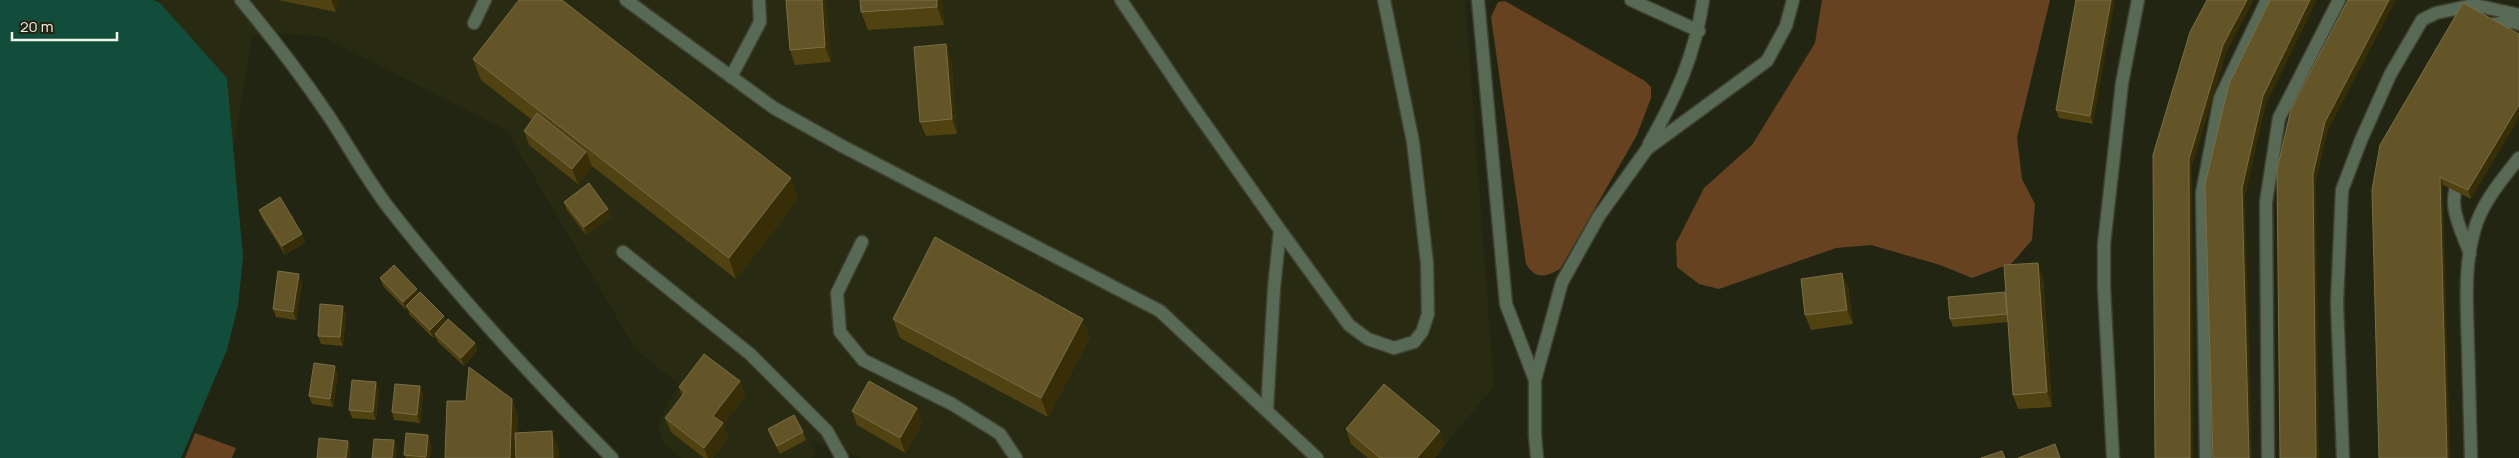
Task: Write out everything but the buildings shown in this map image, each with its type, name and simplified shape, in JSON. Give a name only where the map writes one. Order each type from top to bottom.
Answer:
[{"type":"street","points":[[241,0],[268,32],[327,114],[386,205],[466,304],[523,368],[612,458]]},
{"type":"street","points":[[474,23],[486,0]]},
{"type":"street","points":[[626,0],[774,108],[842,146],[1160,311],[1317,458]]},
{"type":"street","points":[[731,77],[760,22],[759,0]]},
{"type":"street","points":[[1121,0],[1189,101],[1349,325],[1368,339],[1394,348],[1414,342],[1422,332],[1428,314],[1425,245],[1413,142],[1384,0]]},
{"type":"street","points":[[1478,0],[1506,304],[1535,380]]},
{"type":"street","points":[[1631,0],[1699,31]]},
{"type":"street","points":[[1537,458],[1534,434],[1535,380],[1562,282],[1599,216],[1647,149],[1677,95],[1699,31],[1703,0]]},
{"type":"street","points":[[1647,149],[1767,61],[1786,26],[1793,0]]},
{"type":"street","points":[[2113,458],[2104,288],[2104,244],[2122,83],[2138,0]]},
{"type":"street","points":[[2206,458],[2202,193],[2220,98],[2267,0]]},
{"type":"street","points":[[2268,458],[2266,202],[2279,118],[2339,0]]},
{"type":"street","points":[[2343,458],[2337,303],[2342,190],[2360,140],[2390,74],[2422,20],[2436,13],[2474,5],[2519,14]]},
{"type":"street","points":[[2476,35],[2492,24],[2514,22],[2519,24]]},
{"type":"street","points":[[2470,458],[2466,297],[2470,256],[2478,221],[2503,177],[2519,158]]},
{"type":"street","points":[[2466,166],[2457,182],[2452,204],[2470,256]]},
{"type":"street","points":[[1267,410],[1274,288],[1280,230]]},
{"type":"street","points":[[862,242],[837,293],[840,332],[863,360],[952,404],[1000,434],[1016,458]]},
{"type":"street","points":[[623,252],[750,354],[827,431],[842,458]]},
{"type":"shaded area","points":[[0,0],[153,0],[160,3],[227,78],[243,257],[238,306],[227,350],[181,458],[0,458]]},
{"type":"shaded area","points":[[153,0],[1465,0],[1494,386],[1445,445],[1368,458],[861,458],[812,441],[816,455],[812,458],[682,458],[664,445],[658,426],[669,400],[680,385],[636,350],[507,131],[324,37],[268,32],[252,35],[233,151],[227,78],[160,3]]},
{"type":"shaded area","points":[[1822,0],[2050,0],[2017,138],[2022,179],[2035,204],[2032,240],[2012,263],[1972,278],[1940,265],[1871,245],[1836,248],[1719,289],[1699,284],[1677,267],[1676,243],[1704,188],[1752,145],[1815,43]]},
{"type":"shaded area","points":[[1505,1],[1645,81],[1651,87],[1651,98],[1637,135],[1560,269],[1541,276],[1533,273],[1526,264],[1491,17],[1498,2]]},
{"type":"shaded area","points":[[195,433],[236,448],[232,458],[185,458]]}]
